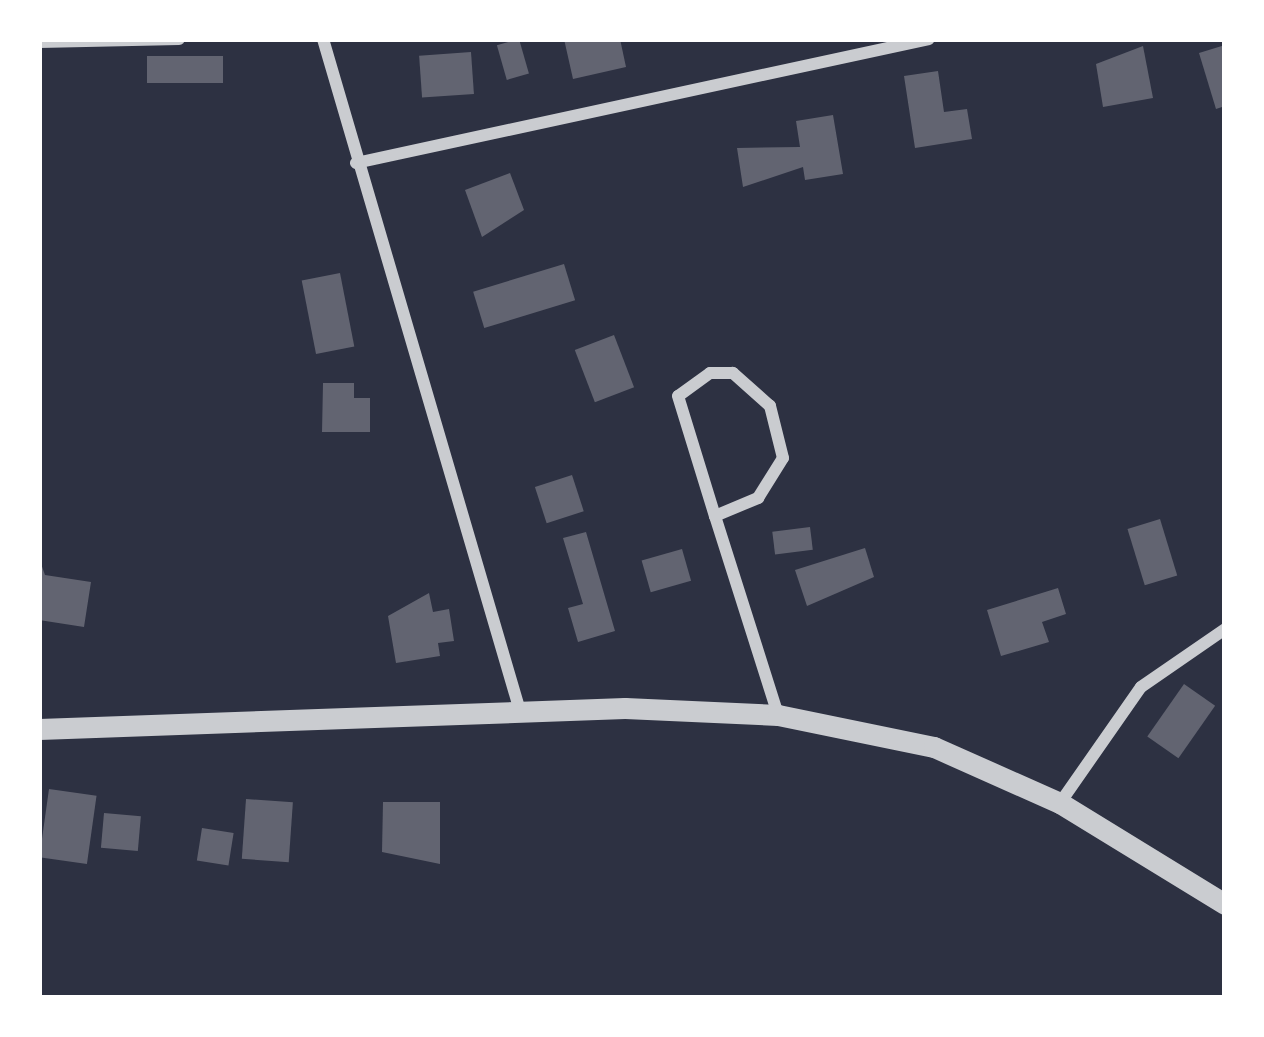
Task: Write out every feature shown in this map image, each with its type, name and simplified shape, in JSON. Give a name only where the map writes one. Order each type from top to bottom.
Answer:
[{"type":"street","points":[[39,42],[178,39]]},
{"type":"street","points":[[323,39],[520,711]]},
{"type":"street","points":[[356,163],[929,39]]},
{"type":"street","points":[[716,516],[758,498],[783,458],[770,406],[733,373],[710,374],[678,396],[778,715]]},
{"type":"street","points":[[1060,803],[1141,687],[1225,629]]},
{"type":"street","points":[[39,729],[520,711],[778,715],[934,747],[1060,803],[1225,904]]},
{"type":"building","points":[[519,39],[529,74],[507,80],[497,45]]},
{"type":"building","points":[[564,39],[620,39],[626,67],[573,79]]},
{"type":"building","points":[[1225,45],[1225,106],[1216,109],[1199,53]]},
{"type":"building","points":[[1143,46],[1153,98],[1103,107],[1096,64]]},
{"type":"building","points":[[471,52],[474,94],[422,98],[419,56]]},
{"type":"building","points":[[147,56],[223,56],[223,83],[147,83]]},
{"type":"building","points":[[938,71],[944,112],[967,109],[972,139],[915,148],[904,76]]},
{"type":"building","points":[[833,115],[843,174],[805,180],[803,167],[743,187],[737,148],[800,147],[796,121]]},
{"type":"building","points":[[510,173],[524,210],[482,237],[465,190]]},
{"type":"building","points":[[564,264],[575,300],[484,328],[473,292]]},
{"type":"building","points":[[340,273],[354,347],[316,354],[302,280]]},
{"type":"building","points":[[614,335],[634,387],[595,402],[575,350]]},
{"type":"building","points":[[323,383],[354,383],[354,398],[370,398],[370,432],[322,432]]},
{"type":"building","points":[[572,475],[584,511],[547,523],[535,487]]},
{"type":"building","points":[[1160,519],[1177,575],[1145,585],[1127,529]]},
{"type":"building","points":[[810,527],[813,550],[775,554],[772,532]]},
{"type":"building","points":[[586,532],[615,631],[578,642],[568,608],[583,604],[563,538]]},
{"type":"building","points":[[865,548],[874,577],[807,606],[795,570]]},
{"type":"building","points":[[682,549],[691,581],[651,592],[642,561]]},
{"type":"building","points":[[39,558],[45,575],[91,582],[84,627],[39,620]]},
{"type":"building","points":[[1058,588],[1066,614],[1042,622],[1049,642],[1001,656],[987,610]]},
{"type":"building","points":[[429,593],[433,612],[449,609],[454,641],[438,643],[440,656],[396,663],[388,616]]},
{"type":"building","points":[[1184,684],[1215,706],[1178,758],[1147,736]]},
{"type":"building","points":[[49,789],[97,796],[87,864],[39,857]]},
{"type":"building","points":[[246,799],[293,802],[289,862],[242,859]]},
{"type":"building","points":[[383,802],[440,802],[440,864],[382,852]]},
{"type":"building","points":[[104,813],[141,816],[138,851],[101,848]]},
{"type":"building","points":[[202,828],[234,833],[228,866],[197,861]]}]
